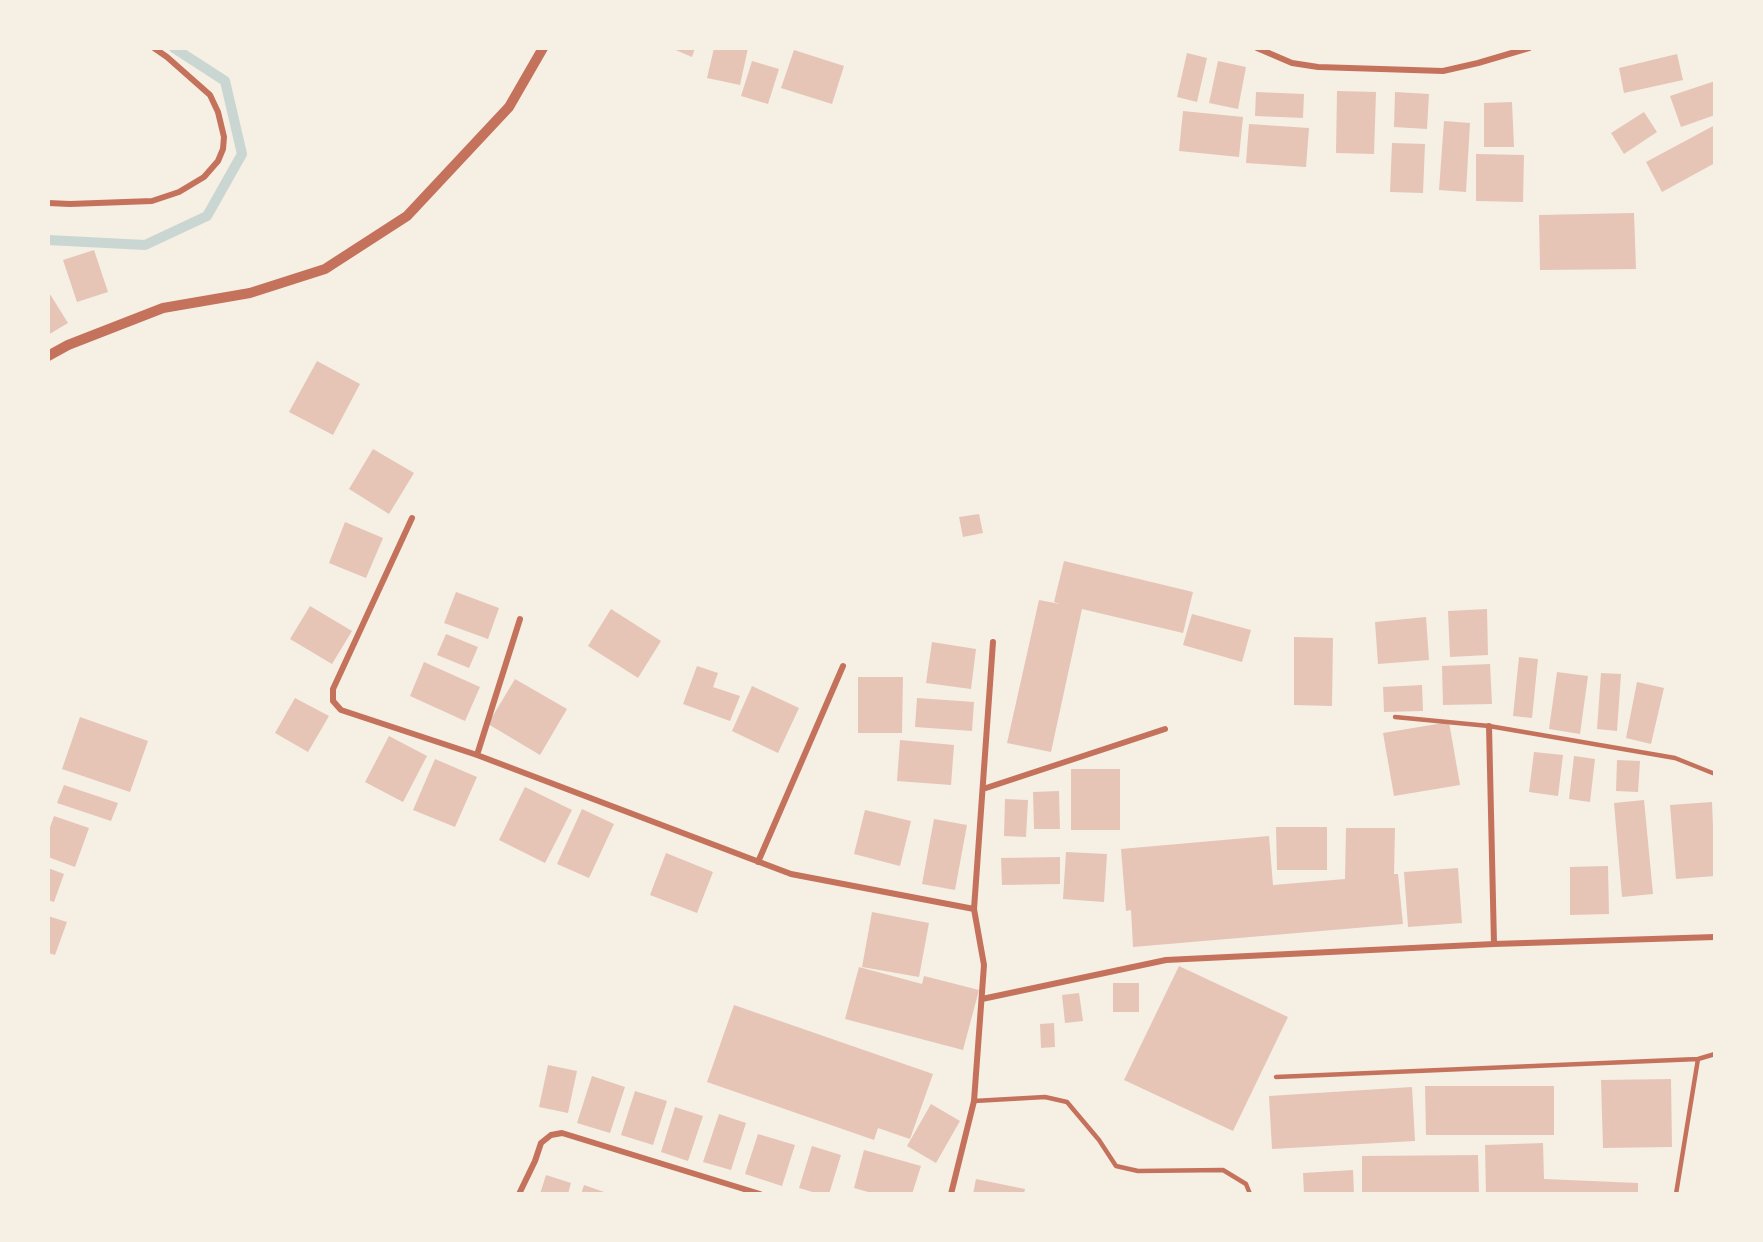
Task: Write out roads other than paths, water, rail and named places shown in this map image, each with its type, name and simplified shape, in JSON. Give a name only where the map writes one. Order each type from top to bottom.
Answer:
[{"type":"street","points":[[48,203],[152,201],[179,192],[204,177],[218,161],[223,149],[224,137],[218,112],[210,95],[154,48]]},
{"type":"street","points":[[48,356],[68,345],[163,308],[250,293],[326,269],[407,216],[509,107],[543,48]]},
{"type":"street","points":[[1257,48],[1292,63],[1318,67],[1443,71],[1529,48]]},
{"type":"street","points":[[412,518],[333,689],[333,701],[341,710],[477,755],[791,874],[974,909]]},
{"type":"street","points":[[477,755],[520,619]]},
{"type":"street","points":[[951,1194],[974,1101],[982,999],[984,964],[974,909],[993,642]]},
{"type":"street","points":[[758,862],[843,666]]},
{"type":"street","points":[[1489,726],[1494,944]]},
{"type":"street","points":[[983,789],[1165,729]]},
{"type":"street","points":[[982,999],[1166,960],[1494,944],[1715,937]]},
{"type":"street","points":[[519,1194],[541,1143],[551,1135],[562,1133],[760,1194]]},
{"type":"lane","points":[[1395,717],[1489,726],[1675,758],[1715,774]]},
{"type":"lane","points":[[1276,1077],[1698,1059],[1715,1054]]},
{"type":"lane","points":[[1677,1194],[1698,1059]]},
{"type":"lane","points":[[974,1101],[1045,1097],[1067,1102],[1099,1140],[1116,1166],[1138,1171],[1223,1170],[1246,1184],[1250,1194]]},
{"type":"waterway","points":[[48,240],[145,245],[207,216],[242,154],[225,81],[174,48]]}]
